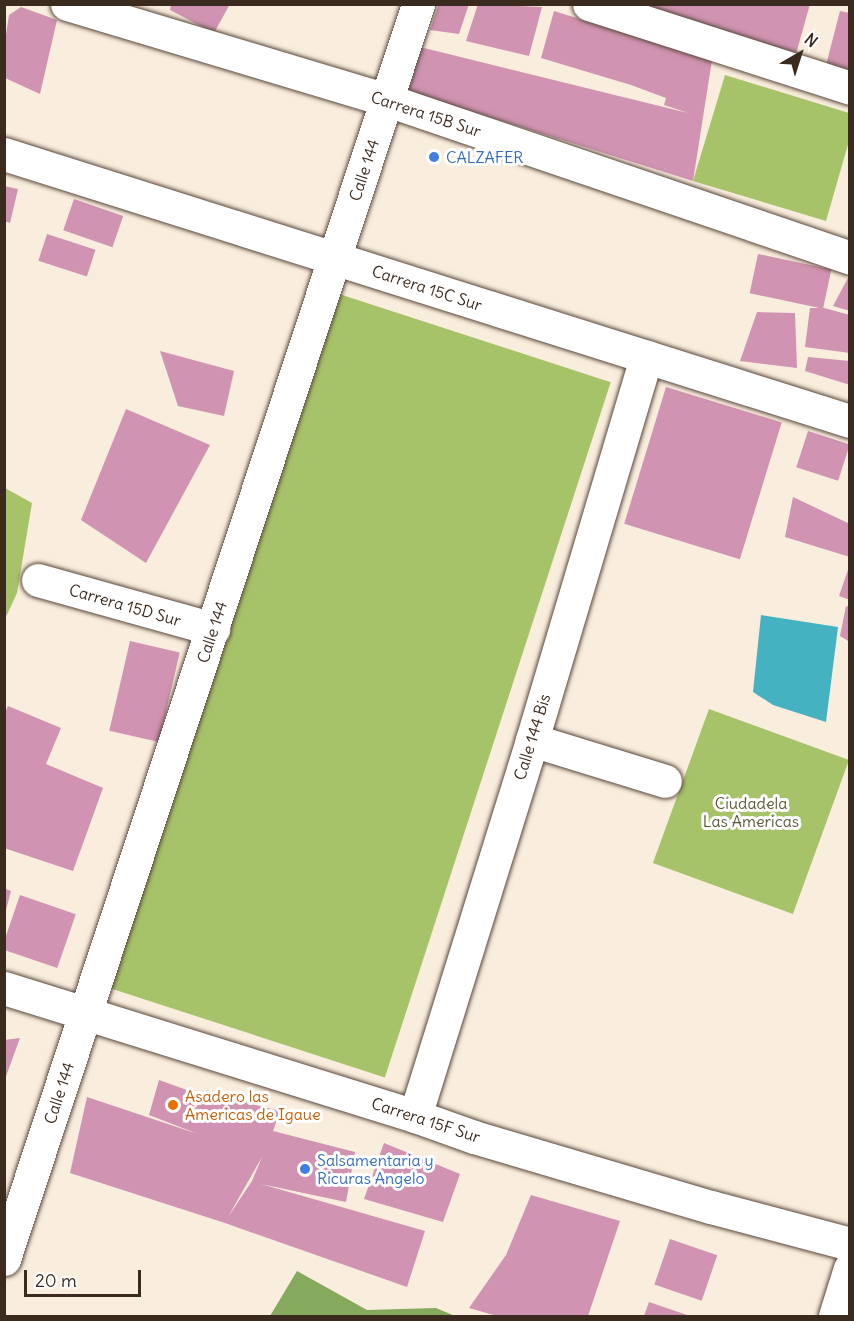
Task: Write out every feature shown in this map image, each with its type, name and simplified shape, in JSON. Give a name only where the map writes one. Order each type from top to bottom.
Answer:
[{"type":"street","name":"Carrera 15B Sur","points":[[67,4],[387,100],[849,258]]},
{"type":"street","name":"Calle 144","points":[[4,1259],[418,4]]},
{"type":"street","points":[[589,4],[849,88]]},
{"type":"street","name":"Carrera 15C Sur","points":[[4,154],[849,421]]},
{"type":"street","name":"Calle 144 Bis","points":[[415,1116],[532,740],[646,357]]},
{"type":"street","name":"Carrera 15D Sur","points":[[38,580],[213,629]]},
{"type":"street","points":[[532,740],[665,781]]},
{"type":"street","name":"Carrera 15F Sur","points":[[4,988],[415,1116],[474,1137],[711,1207],[849,1244]]},
{"type":"street","points":[[835,1317],[849,1268]]},
{"type":"green space","points":[[725,75],[849,113],[849,141],[826,221],[693,181]]},
{"type":"green space","points":[[333,292],[611,382],[385,1077],[107,987]]},
{"type":"green space","points":[[5,488],[32,503],[17,593],[5,619]]},
{"type":"green space","name":"Ciudadela Las Americas","points":[[709,709],[849,760],[793,914],[653,863]]},
{"type":"green space","points":[[297,1271],[367,1310],[436,1308],[455,1316],[270,1316]]},
{"type":"water","points":[[761,615],[838,627],[826,722],[773,705],[753,692]]},
{"type":"building","points":[[171,4],[230,4],[214,33],[170,10]]},
{"type":"building","points":[[439,4],[469,4],[459,34],[430,30]]},
{"type":"building","points":[[478,4],[542,7],[529,56],[466,41]]},
{"type":"building","points":[[641,4],[810,4],[796,54]]},
{"type":"building","points":[[21,7],[57,20],[40,94],[5,78],[5,41],[9,15]]},
{"type":"building","points":[[554,11],[712,60],[693,181],[406,91],[420,47],[688,113],[664,105],[666,98],[541,58]]},
{"type":"building","points":[[840,11],[850,13],[850,77],[825,69]]},
{"type":"building","points":[[4,186],[18,189],[10,223],[4,221]]},
{"type":"building","points":[[74,199],[123,216],[112,247],[63,230]]},
{"type":"building","points":[[47,234],[96,250],[87,276],[38,261]]},
{"type":"building","points":[[758,254],[831,270],[823,309],[750,293]]},
{"type":"building","points":[[850,274],[850,311],[833,306]]},
{"type":"building","points":[[810,308],[824,308],[850,315],[850,353],[805,347]]},
{"type":"building","points":[[757,312],[795,313],[797,368],[740,361]]},
{"type":"building","points":[[160,351],[234,371],[224,416],[178,406]]},
{"type":"building","points":[[808,357],[850,361],[850,385],[805,371]]},
{"type":"building","points":[[666,387],[782,422],[740,559],[624,524]]},
{"type":"building","points":[[126,409],[210,445],[146,563],[81,520]]},
{"type":"building","points":[[808,431],[850,445],[838,481],[796,467]]},
{"type":"building","points":[[793,497],[850,524],[850,557],[785,537]]},
{"type":"building","points":[[850,567],[850,600],[839,596]]},
{"type":"building","points":[[846,606],[850,607],[850,642],[840,636]]},
{"type":"building","points":[[130,641],[180,652],[159,742],[109,731]]},
{"type":"building","points":[[8,706],[61,728],[46,764],[103,788],[73,871],[4,848],[4,715]]},
{"type":"building","points":[[4,888],[11,891],[5,914],[4,914]]},
{"type":"building","points":[[20,895],[76,914],[57,968],[4,950],[4,941]]},
{"type":"building","points":[[20,1038],[5,1079],[4,1079],[4,1040]]},
{"type":"building","points":[[159,1080],[201,1095],[181,1125],[208,1093],[280,1111],[273,1131],[355,1152],[346,1202],[261,1184],[425,1231],[407,1287],[225,1223],[70,1173],[87,1097],[198,1134],[149,1115]],"holes":[[[262,1157],[252,1181],[228,1217]]]},
{"type":"building","points":[[384,1143],[460,1174],[443,1222],[364,1199]]},
{"type":"building","points":[[531,1195],[620,1221],[588,1316],[497,1316],[469,1308],[506,1255]]},
{"type":"building","points":[[670,1239],[717,1255],[702,1301],[654,1284]]},
{"type":"building","points":[[649,1302],[690,1316],[644,1316]]},
{"type":"place","name":"CALZAFER","points":[[434,157]]},
{"type":"place","name":"Asadero las Americas de Igaue","points":[[173,1105]]},
{"type":"place","name":"Salsamentaria y Ricuras Angelo","points":[[305,1169]]}]
